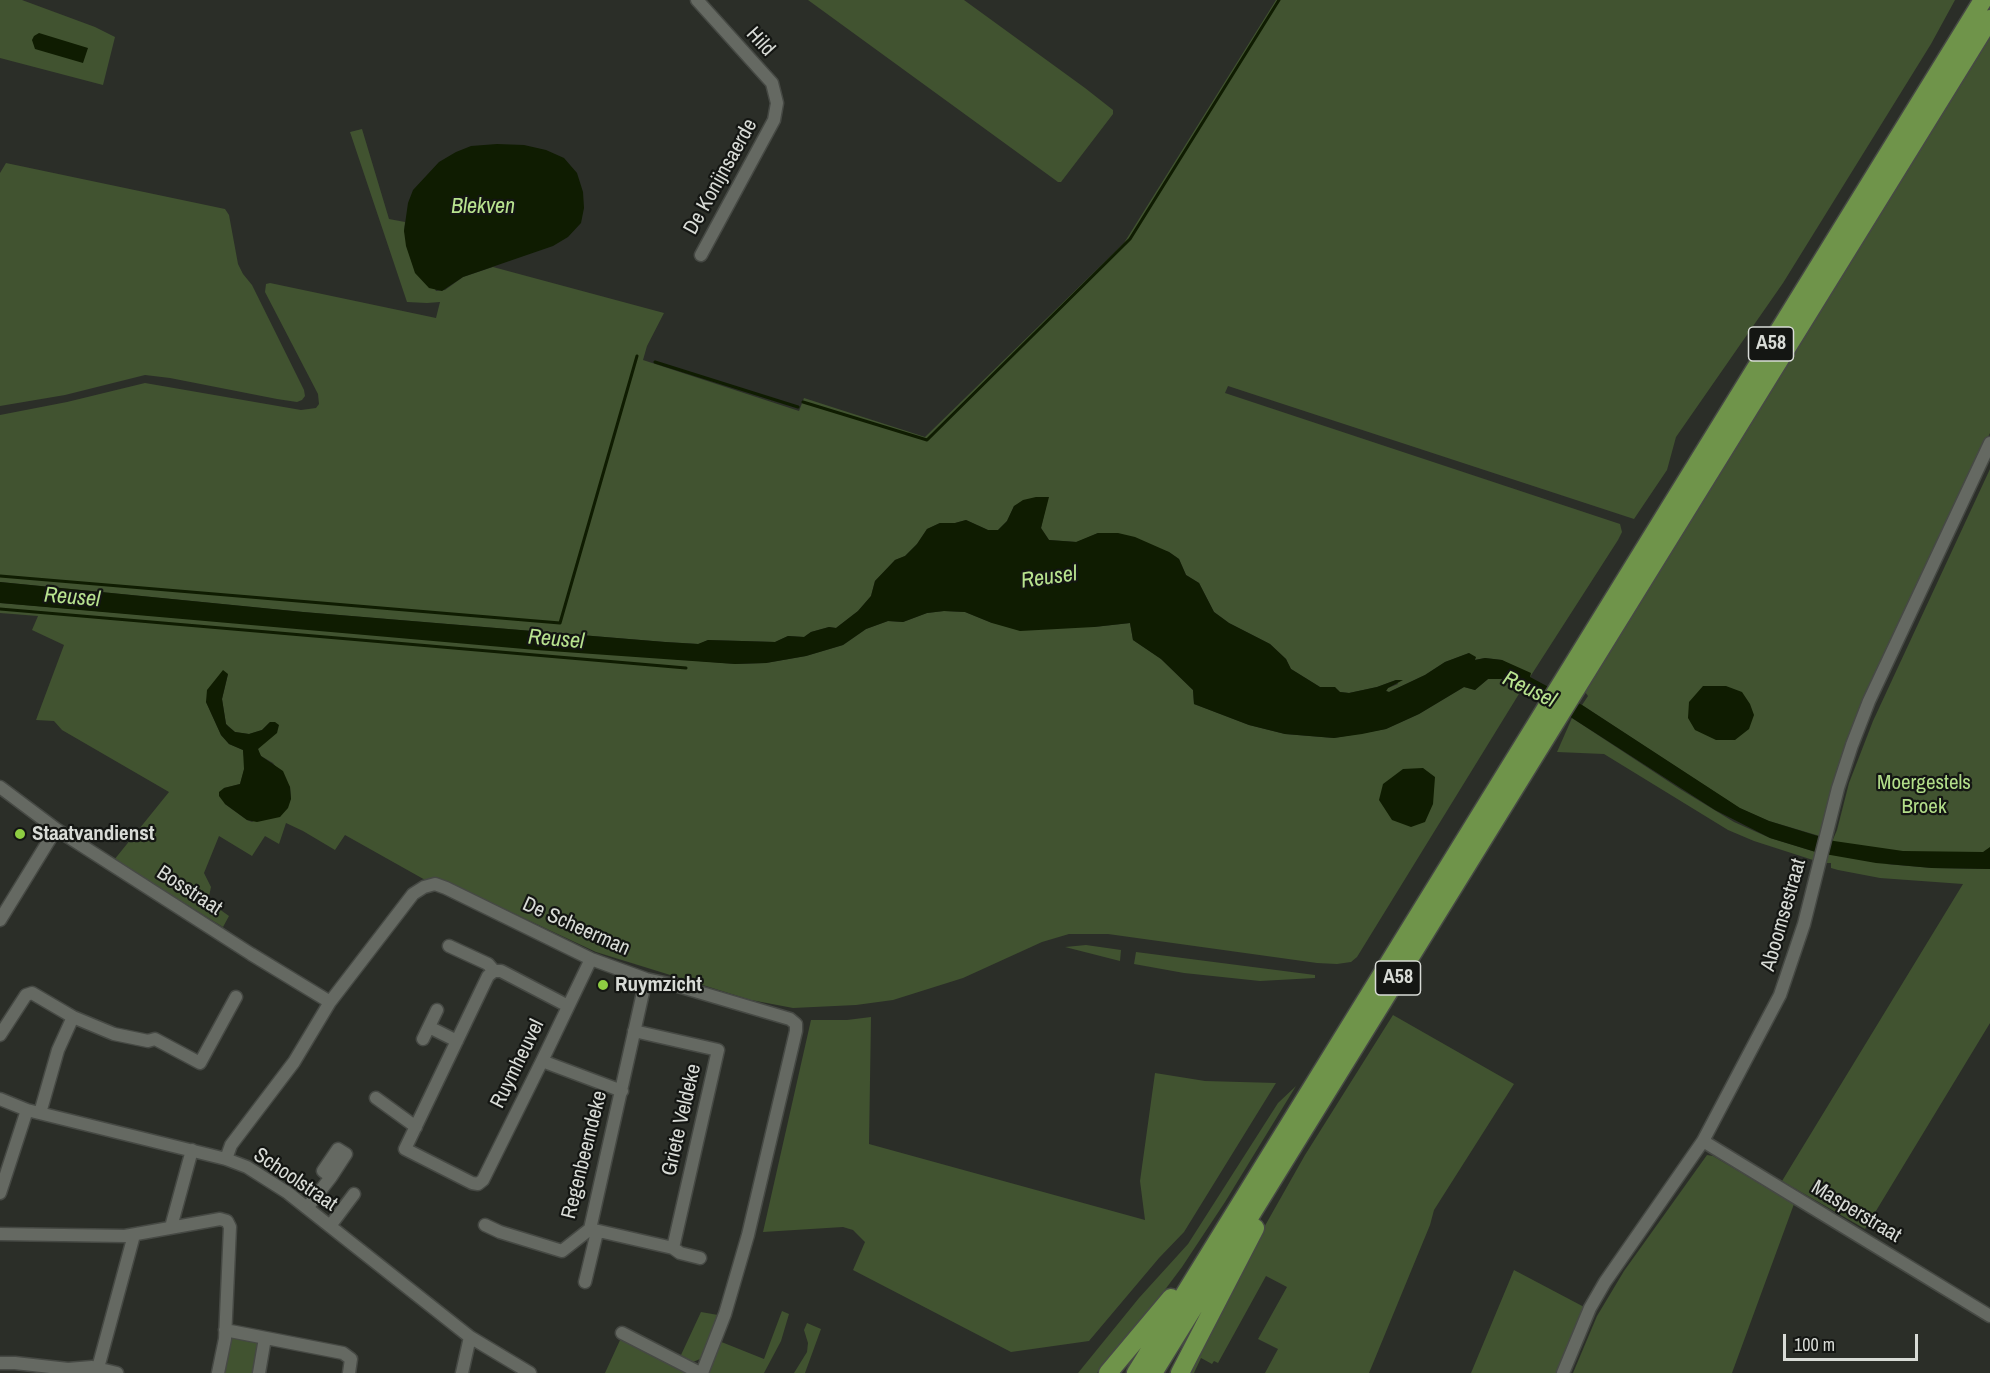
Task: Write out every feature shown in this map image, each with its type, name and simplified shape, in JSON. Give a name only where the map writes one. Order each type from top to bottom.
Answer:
[{"type":"highway","name":"A58","points":[[1153,1373],[1304,1129],[1983,0]]},
{"type":"highway","name":"A58","points":[[1566,692],[1990,19]]},
{"type":"highway","name":"A58","points":[[1136,1373],[1554,712]]},
{"type":"highway","name":"A58","points":[[1180,1373],[1304,1129]]},
{"type":"highway","name":"A58","points":[[1108,1373],[1218,1241]]},
{"type":"street","name":"Hild","points":[[697,0],[771,83]]},
{"type":"street","name":"De Konijnsaerde","points":[[701,255],[774,120],[777,103],[771,83]]},
{"type":"street","name":"Aboomsestraat","points":[[1563,1373],[1590,1308],[1605,1282],[1702,1141],[1780,995],[1804,924],[1851,745],[1869,701],[1990,443]]},
{"type":"street","name":"Bosstraat","points":[[0,788],[56,829],[330,1002]]},
{"type":"street","points":[[0,920],[56,829]]},
{"type":"street","name":"De Scheerman","points":[[226,1159],[231,1145],[294,1062],[330,1002],[413,894],[424,887],[435,884],[591,959],[646,979],[790,1019],[796,1024],[796,1031],[748,1235],[731,1298],[701,1373]]},
{"type":"street","points":[[449,945],[488,964],[494,971]]},
{"type":"street","name":"Ruymheuvel","points":[[416,1127],[405,1149],[472,1183],[478,1184],[483,1180],[591,959]]},
{"type":"street","points":[[376,1098],[416,1127],[488,976],[494,971],[501,971],[568,1006]]},
{"type":"street","name":"Regenbeemdeke","points":[[585,1282],[646,979]]},
{"type":"street","points":[[0,1035],[26,995],[32,993],[73,1017],[114,1034],[148,1041],[155,1039],[200,1063],[236,997]]},
{"type":"street","points":[[423,1039],[437,1010]]},
{"type":"street","points":[[0,1193],[73,1017]]},
{"type":"street","points":[[429,1027],[457,1041]]},
{"type":"street","name":"Griete Veldeke","points":[[634,1031],[718,1050],[673,1248]]},
{"type":"street","points":[[542,1061],[622,1091]]},
{"type":"street","name":"Schoolstraat","points":[[0,1099],[33,1112],[192,1150],[247,1167],[330,1226],[470,1337],[530,1373]]},
{"type":"street","name":"Masperstraat","points":[[1702,1141],[1990,1316]]},
{"type":"street","points":[[171,1227],[192,1150]]},
{"type":"street","points":[[307,1209],[331,1177]]},
{"type":"street","points":[[330,1226],[354,1194]]},
{"type":"street","points":[[0,1234],[134,1235],[220,1219],[227,1221],[230,1227],[225,1330],[218,1373]]},
{"type":"street","name":"Regenbeemdeke","points":[[485,1225],[500,1232],[562,1251],[594,1231]]},
{"type":"street","points":[[594,1231],[673,1248],[680,1253],[700,1258]]},
{"type":"street","points":[[98,1368],[134,1235]]},
{"type":"street","points":[[225,1330],[348,1355],[351,1359],[349,1373]]},
{"type":"street","points":[[622,1333],[701,1373]]},
{"type":"street","points":[[462,1373],[470,1337]]},
{"type":"street","points":[[259,1373],[265,1338]]},
{"type":"street","points":[[0,1363],[27,1364],[75,1371],[98,1368],[117,1373]]},
{"type":"green space","points":[[0,0],[22,0],[95,27],[115,37],[103,85],[0,58]]},
{"type":"green space","points":[[808,0],[964,0],[1085,88],[1113,110],[1113,114],[1061,182],[1058,182]]},
{"type":"green space","points":[[1276,0],[1955,0],[1931,44],[1783,283],[1676,437],[1667,470],[1634,519],[1228,386],[1225,393],[1620,524],[1622,532],[1618,540],[1530,677],[1502,660],[1485,658],[1474,660],[1469,653],[1445,662],[1425,675],[1389,692],[1386,691],[1388,688],[1398,684],[1396,680],[1349,693],[1340,692],[1334,687],[1320,687],[1291,669],[1286,659],[1270,644],[1229,623],[1214,612],[1199,583],[1186,575],[1179,559],[1169,552],[1098,533],[1077,542],[1049,540],[1041,528],[1048,497],[1014,506],[1007,521],[998,530],[988,530],[966,520],[940,523],[927,529],[905,556],[895,560],[875,581],[871,596],[858,611],[836,628],[829,627],[811,632],[804,637],[788,636],[775,642],[708,640],[699,644],[665,642],[303,612],[0,582],[0,415],[145,383],[301,410],[316,408],[319,404],[318,394],[265,292],[266,284],[270,283],[436,318],[440,302],[407,302],[350,132],[362,129],[389,219],[405,222],[404,231],[436,291],[445,290],[463,277],[493,267],[664,313],[647,346],[643,360],[799,411],[804,398],[925,437],[1124,243]]},
{"type":"green space","points":[[1990,31],[1990,433],[1873,685],[1823,837],[1769,821],[1739,808],[1582,705],[1588,696],[1585,692]]},
{"type":"green space","points":[[6,163],[225,209],[229,215],[238,264],[252,285],[304,390],[305,396],[302,400],[297,402],[277,399],[145,375],[65,395],[0,406],[0,173]]},
{"type":"green space","name":"Moergestels Broek","points":[[1990,469],[1990,863],[1886,864],[1990,869],[1990,1023],[1865,1229],[1782,1181],[1963,884],[1880,878],[1838,870],[1831,868],[1831,863],[1823,863],[1837,830],[1849,783],[1873,721]]},
{"type":"green space","points":[[0,603],[735,664],[766,663],[806,656],[843,645],[866,629],[888,621],[903,622],[927,613],[944,611],[965,612],[992,623],[1094,627],[1130,623],[1133,640],[1161,659],[1193,690],[1194,704],[1249,725],[1285,734],[1334,738],[1386,729],[1419,714],[1464,687],[1475,690],[1488,679],[1502,679],[1519,690],[1522,689],[1357,957],[1351,962],[1317,963],[1108,934],[1069,934],[1042,942],[963,978],[893,1000],[856,1005],[793,1008],[751,1000],[596,952],[451,884],[427,881],[345,835],[335,850],[286,823],[279,844],[265,836],[252,856],[219,836],[204,873],[211,887],[208,901],[229,916],[223,927],[114,860],[169,792],[62,730],[54,721],[36,720],[64,645],[32,630],[38,616],[0,613]],"holes":[[[228,674],[222,699],[226,724],[235,732],[249,734],[262,730],[270,722],[258,749],[259,753],[273,763],[290,787],[291,799],[252,822],[225,804],[224,788],[240,784],[244,770],[243,750],[229,744],[221,735],[206,702]]]},
{"type":"green space","points":[[1572,718],[1734,822],[1770,838],[1819,853],[1816,861],[1728,830],[1604,754],[1557,752]]},
{"type":"green space","points":[[1086,945],[1121,950],[1120,961],[1065,947]]},
{"type":"green space","points":[[1136,952],[1315,975],[1315,978],[1260,981],[1184,973],[1134,964]]},
{"type":"green space","points":[[1393,1015],[1514,1084],[1434,1210],[1430,1225],[1369,1373],[1265,1373],[1278,1349],[1258,1339],[1287,1287],[1266,1276],[1218,1363],[1214,1361],[1212,1364],[1201,1358],[1194,1373],[1189,1373],[1245,1261],[1305,1155]]},
{"type":"green space","points":[[871,1017],[869,1144],[1145,1220],[1140,1181],[1155,1073],[1205,1081],[1276,1083],[1184,1232],[1089,1341],[1011,1352],[853,1270],[865,1242],[853,1230],[843,1227],[763,1232],[811,1020]]},
{"type":"green space","points":[[1296,1086],[1225,1202],[1158,1299],[1097,1373],[1078,1373],[1139,1298],[1188,1244],[1278,1103]]},
{"type":"green space","points":[[1707,1155],[1713,1156],[1794,1204],[1732,1373],[1573,1373],[1597,1316],[1624,1271]]},
{"type":"green space","points":[[1514,1270],[1586,1308],[1559,1373],[1471,1373]]},
{"type":"green space","points":[[782,1311],[789,1314],[781,1341],[764,1373],[706,1373],[719,1341],[764,1359]]},
{"type":"green space","points":[[701,1312],[718,1315],[700,1359],[693,1362],[681,1355]]},
{"type":"green space","points":[[807,1323],[821,1329],[805,1373],[794,1373],[807,1352],[808,1343],[804,1330]]},
{"type":"green space","points":[[231,1337],[259,1342],[256,1373],[225,1373]]},
{"type":"green space","points":[[621,1338],[688,1373],[605,1373]]},
{"type":"water","points":[[39,33],[88,48],[83,63],[35,49],[32,40]]},
{"type":"water","name":"Blekven","points":[[524,145],[546,150],[564,158],[577,173],[583,192],[584,208],[581,223],[568,237],[553,246],[463,277],[442,291],[429,288],[415,273],[406,246],[404,231],[408,203],[413,190],[439,162],[456,152],[471,146]]},
{"type":"water","name":"Reusel","points":[[1049,497],[1041,528],[1049,540],[1076,542],[1098,533],[1118,533],[1135,537],[1169,552],[1179,559],[1186,575],[1199,583],[1214,612],[1229,623],[1270,644],[1286,659],[1291,669],[1320,687],[1335,687],[1340,692],[1349,693],[1403,680],[1388,688],[1386,691],[1389,692],[1425,675],[1445,662],[1469,653],[1476,657],[1475,660],[1485,658],[1502,660],[1531,673],[1530,677],[1582,705],[1740,808],[1769,821],[1834,841],[1903,851],[1983,852],[1990,847],[1990,869],[1932,868],[1876,863],[1819,853],[1770,838],[1715,810],[1572,718],[1502,679],[1488,679],[1475,690],[1464,687],[1419,714],[1386,729],[1362,734],[1334,738],[1285,734],[1249,725],[1194,704],[1193,690],[1161,659],[1133,640],[1130,623],[1020,631],[965,612],[944,611],[927,613],[903,622],[888,621],[866,629],[843,645],[806,656],[766,663],[735,664],[536,650],[0,603],[0,582],[303,612],[665,642],[698,644],[708,640],[775,642],[788,636],[804,637],[811,632],[829,627],[836,628],[858,611],[871,596],[875,581],[895,560],[905,556],[917,544],[927,529],[940,523],[966,520],[988,530],[998,530],[1007,521],[1014,506],[1023,500]]},
{"type":"water","points":[[223,670],[228,674],[222,699],[226,724],[229,727],[235,732],[249,734],[262,730],[270,722],[279,725],[277,733],[258,749],[261,756],[283,771],[290,787],[291,799],[288,808],[280,817],[257,822],[247,820],[225,804],[219,796],[219,792],[224,788],[240,784],[244,769],[243,750],[229,744],[221,735],[206,702],[207,690]]},
{"type":"water","points":[[1703,686],[1726,686],[1742,692],[1754,715],[1749,729],[1735,740],[1716,740],[1695,730],[1688,718],[1689,702]]},
{"type":"water","points":[[1423,768],[1435,777],[1433,804],[1425,822],[1411,827],[1392,820],[1379,800],[1383,784],[1403,769]]},
{"type":"waterway","points":[[803,402],[927,440],[1130,239],[1279,0]]},
{"type":"waterway","name":"Reusel","points":[[0,576],[560,623],[637,356]]},
{"type":"waterway","points":[[655,362],[798,407]]},
{"type":"waterway","name":"Reusel","points":[[0,609],[686,668]]},
{"type":"place","name":"Staatvandienst","points":[[20,834]]},
{"type":"place","name":"Ruymzicht","points":[[603,985]]}]
